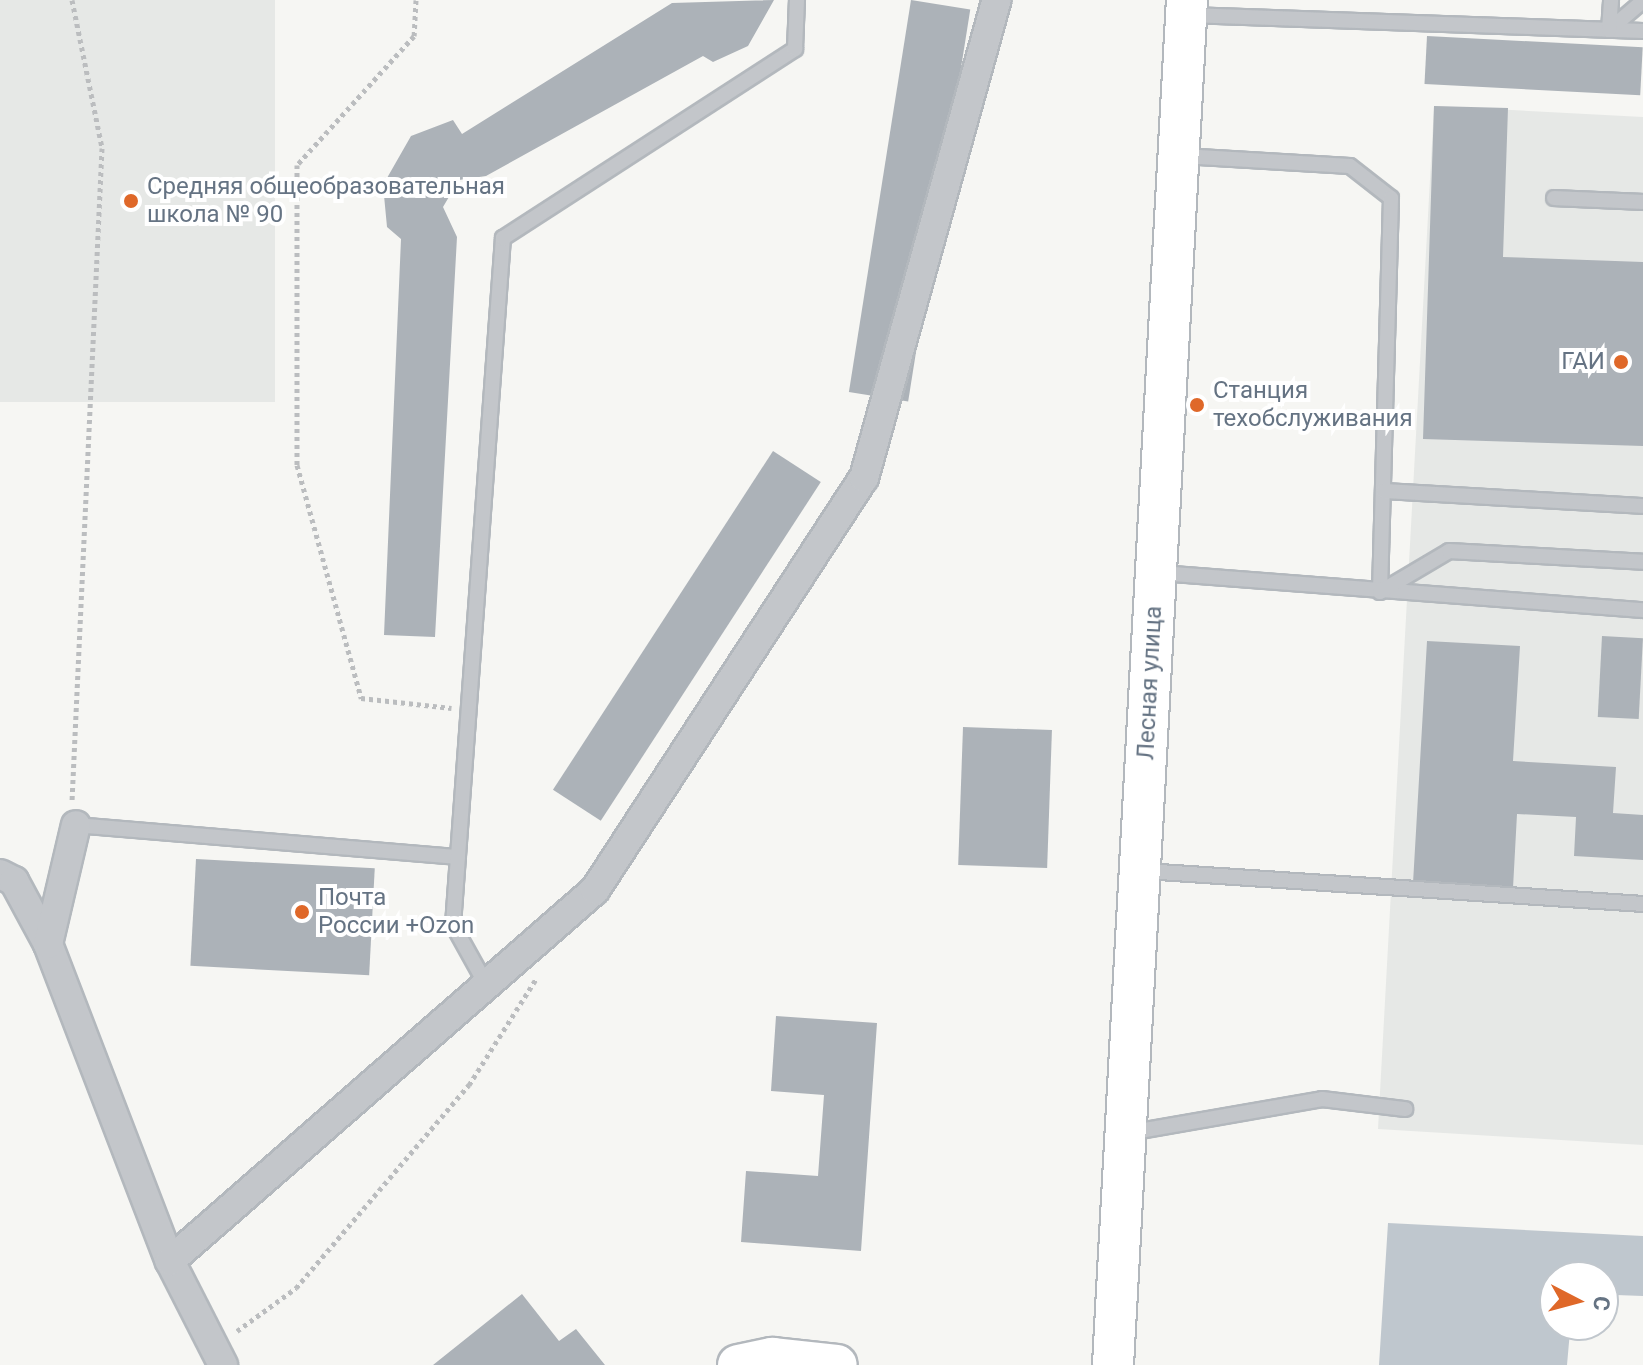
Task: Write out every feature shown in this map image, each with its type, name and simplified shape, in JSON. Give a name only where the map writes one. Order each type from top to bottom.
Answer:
[{"type":"main road","name":"Лесная улица","points":[[1113,1365],[1128,1133],[1139,871],[1186,7]]},
{"type":"main road","points":[[738,1365],[772,1358],[837,1365]]},
{"type":"street","points":[[170,1261],[595,890],[864,478],[997,0]]},
{"type":"street","points":[[48,944],[76,825]]},
{"type":"street","points":[[0,874],[14,881],[48,944],[170,1261],[223,1365]]},
{"type":"lane","points":[[487,986],[453,925],[503,238],[795,49],[797,0]]},
{"type":"lane","points":[[1248,17],[1251,0]]},
{"type":"lane","points":[[1609,30],[1611,0]]},
{"type":"lane","points":[[1609,30],[1643,1]]},
{"type":"lane","points":[[1186,7],[1248,17],[1643,31]]},
{"type":"lane","points":[[1178,156],[1350,166],[1391,198],[1380,592]]},
{"type":"lane","points":[[1554,198],[1643,202]]},
{"type":"lane","points":[[1383,491],[1643,506]]},
{"type":"lane","points":[[1380,592],[1449,551],[1643,562]]},
{"type":"lane","points":[[1156,573],[1643,610]]},
{"type":"lane","points":[[76,825],[458,857]]},
{"type":"lane","points":[[1139,871],[1643,904]]},
{"type":"lane","points":[[1128,1133],[1322,1099],[1405,1109]]},
{"type":"path","points":[[72,0],[102,148],[69,777],[76,825]]},
{"type":"path","points":[[416,0],[414,36],[297,165],[297,465],[361,698],[469,710]]},
{"type":"path","points":[[233,1334],[296,1288],[459,1097],[522,1013],[540,972]]},
{"type":"shaded area","name":"Средняя общеобразовательная школа № 90","points":[[0,0],[275,0],[275,402],[0,402]]},
{"type":"shaded area","points":[[1434,106],[1643,117],[1643,1145],[1378,1129]]},
{"type":"shaded area","points":[[1388,1223],[1643,1236],[1643,1296],[1619,1295],[1619,1261],[1539,1261],[1539,1341],[1569,1341],[1567,1365],[1379,1365]]},
{"type":"building","points":[[774,0],[748,46],[713,62],[703,56],[486,176],[459,180],[443,207],[457,237],[435,637],[384,635],[401,239],[387,227],[383,185],[411,136],[453,120],[462,134],[672,3]]},
{"type":"building","points":[[911,0],[970,9],[908,401],[849,392]]},
{"type":"building","points":[[1427,36],[1643,47],[1640,95],[1424,84]]},
{"type":"building","points":[[1434,106],[1508,108],[1503,257],[1643,262],[1643,446],[1423,439]]},
{"type":"building","points":[[773,451],[821,482],[601,821],[553,790]]},
{"type":"building","points":[[1602,636],[1643,638],[1639,719],[1598,717]]},
{"type":"building","points":[[1427,641],[1520,646],[1513,761],[1616,767],[1613,813],[1643,815],[1643,860],[1574,856],[1576,817],[1517,814],[1513,888],[1413,883]]},
{"type":"building","points":[[963,727],[1052,730],[1047,868],[958,865]]},
{"type":"building","points":[[196,859],[375,868],[369,975],[190,966]]},
{"type":"building","points":[[776,1016],[877,1023],[861,1251],[741,1242],[746,1171],[818,1176],[824,1095],[771,1091]]},
{"type":"building","points":[[522,1294],[559,1341],[576,1329],[605,1365],[433,1365]]},
{"type":"place","name":"Средняя общеобразовательная школа № 90","points":[[131,201]]},
{"type":"place","name":"ГАИ","points":[[1621,362]]},
{"type":"place","name":"Станция техобслуживания","points":[[1197,405]]},
{"type":"place","name":"Почта России +Ozon","points":[[302,912]]}]
